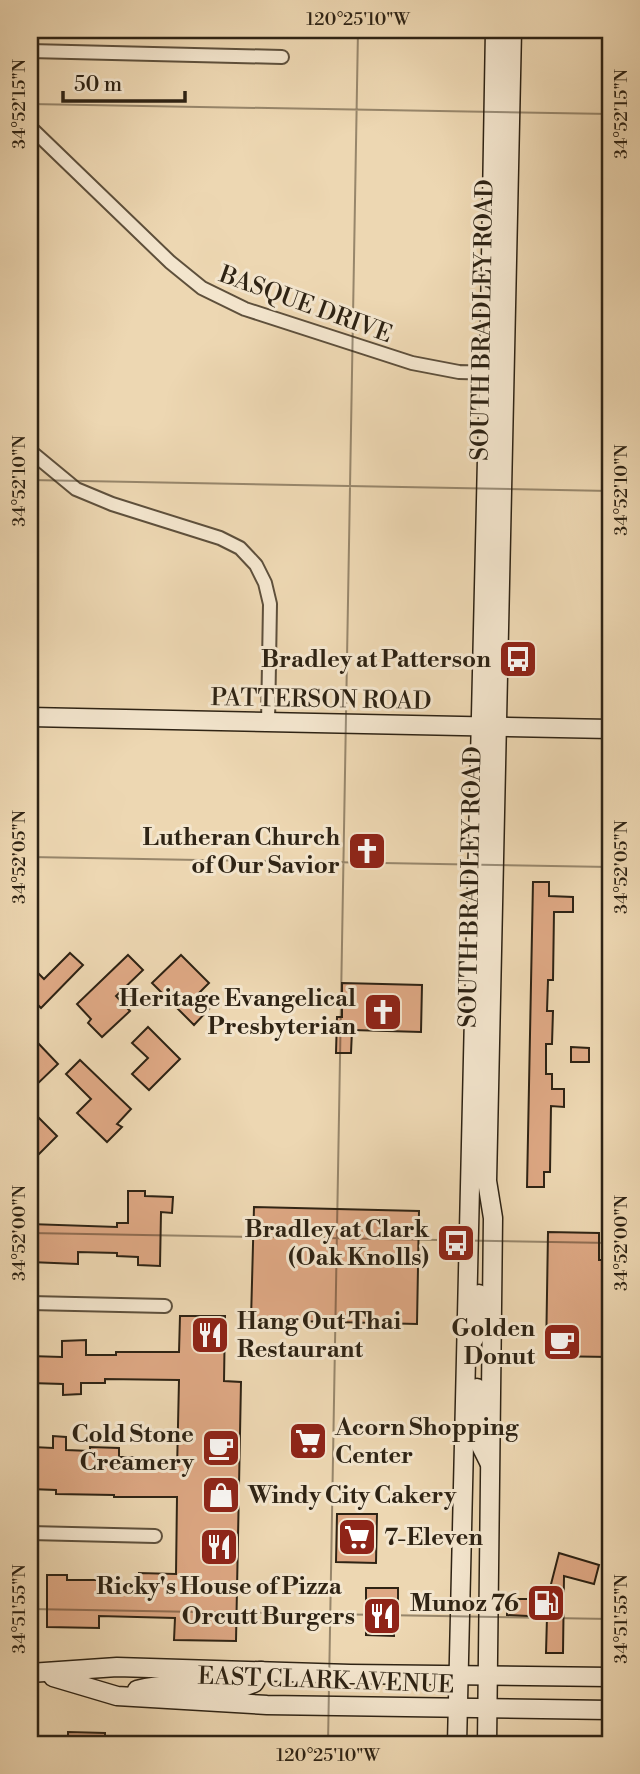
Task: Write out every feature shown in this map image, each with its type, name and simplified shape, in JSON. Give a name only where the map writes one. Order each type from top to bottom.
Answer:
[{"type":"main road","name":"SOUTH BRADLEY ROAD","points":[[495,30],[497,373]]},
{"type":"main road","name":"SOUTH BRADLEY ROAD","points":[[487,1744],[493,1240],[493,1218],[487,1181],[490,727],[497,373],[512,30]]},
{"type":"main road","name":"PATTERSON ROAD","points":[[30,717],[610,729]]},
{"type":"main road","name":"SOUTH BRADLEY ROAD","points":[[457,1744],[466,1349],[490,727]]},
{"type":"main road","points":[[490,1465],[477,1438],[477,1370],[471,1352],[466,1349],[479,1328],[480,1266],[493,1240]]},
{"type":"main road","name":"EAST CLARK AVENUE","points":[[36,1674],[117,1667],[610,1677]]},
{"type":"main road","points":[[117,1696],[152,1686],[243,1687],[254,1683],[261,1671]]},
{"type":"main road","name":"EAST CLARK AVENUE","points":[[36,1674],[117,1696],[267,1705],[610,1710]]},
{"type":"street","points":[[30,51],[282,57]]},
{"type":"street","name":"BASQUE DRIVE","points":[[30,127],[170,262],[202,288],[244,309],[412,363],[459,372],[497,373]]},
{"type":"street","points":[[30,451],[76,489],[112,504],[220,538],[240,548],[256,565],[265,583],[270,604],[268,723]]},
{"type":"street","points":[[30,1303],[165,1306]]},
{"type":"street","points":[[30,1533],[155,1536]]},
{"type":"building","points":[[533,882],[549,882],[549,896],[573,897],[573,912],[554,912],[553,980],[548,980],[547,1011],[553,1011],[552,1044],[546,1044],[546,1074],[552,1074],[552,1089],[564,1089],[564,1107],[551,1106],[550,1172],[544,1172],[544,1187],[527,1187]]},
{"type":"building","points":[[70,953],[83,965],[41,1008],[30,997],[30,965],[44,979]]},
{"type":"building","points":[[128,955],[143,970],[116,996],[130,1011],[102,1037],[88,1023],[91,1019],[77,1004]]},
{"type":"building","points":[[181,955],[209,983],[196,996],[209,1009],[194,1025],[152,983]]},
{"type":"building","points":[[342,983],[422,985],[421,1032],[352,1030],[351,1053],[336,1053],[337,1017],[342,1017]]},
{"type":"building","points":[[148,1027],[180,1059],[149,1090],[132,1074],[148,1058],[132,1043]]},
{"type":"building","points":[[37,1042],[58,1064],[30,1091],[30,1049]]},
{"type":"building","points":[[571,1047],[589,1048],[589,1062],[571,1062]]},
{"type":"building","points":[[80,1060],[131,1109],[117,1124],[122,1127],[107,1142],[77,1113],[91,1099],[66,1074]]},
{"type":"building","points":[[30,1109],[57,1136],[30,1163]]},
{"type":"building","points":[[128,1191],[145,1191],[145,1196],[173,1197],[172,1213],[161,1212],[160,1266],[138,1265],[138,1257],[117,1256],[117,1253],[78,1252],[78,1264],[30,1262],[30,1224],[117,1227],[117,1223],[128,1223]]},
{"type":"building","points":[[254,1207],[419,1211],[417,1324],[251,1320]]},
{"type":"building","points":[[548,1232],[599,1233],[599,1260],[610,1260],[610,1357],[546,1356]]},
{"type":"building","points":[[180,1316],[225,1316],[224,1381],[241,1382],[236,1641],[174,1640],[175,1618],[99,1616],[99,1628],[47,1627],[47,1575],[67,1575],[67,1580],[99,1580],[99,1589],[139,1590],[139,1573],[176,1574],[177,1497],[56,1494],[56,1490],[30,1489],[30,1455],[33,1455],[33,1447],[53,1448],[53,1436],[66,1437],[66,1450],[119,1448],[119,1457],[141,1457],[141,1470],[177,1470],[179,1380],[105,1379],[105,1383],[81,1383],[81,1394],[63,1395],[63,1384],[30,1383],[30,1356],[62,1357],[62,1341],[86,1340],[86,1355],[179,1352]]},
{"type":"building","points":[[337,1514],[377,1514],[376,1563],[336,1562]]},
{"type":"building","points":[[559,1553],[599,1565],[594,1584],[564,1576],[563,1653],[546,1653],[547,1617],[507,1615],[507,1599],[530,1599],[530,1591],[549,1592]]},
{"type":"building","points":[[366,1588],[398,1588],[398,1623],[394,1623],[394,1636],[366,1635]]},
{"type":"building","points":[[68,1732],[105,1733],[105,1744],[68,1744]]},
{"type":"place","name":"Bradley at Patterson","points":[[518,659]]},
{"type":"place","name":"Lutheran Church of Our Savior","points":[[367,851]]},
{"type":"place","name":"Heritage Evangelical Presbyterian","points":[[383,1012]]},
{"type":"place","name":"Bradley at Clark (Oak Knolls)","points":[[456,1243]]},
{"type":"place","name":"Hang Out Thai Restaurant","points":[[210,1335]]},
{"type":"place","name":"Golden Donut","points":[[562,1342]]},
{"type":"place","name":"Acorn Shopping Center","points":[[308,1441]]},
{"type":"place","name":"Cold Stone Creamery","points":[[221,1448]]},
{"type":"place","name":"Windy City Cakery","points":[[221,1495]]},
{"type":"place","name":"7-Eleven","points":[[357,1537]]},
{"type":"place","name":"Ricky's House of Pizza","points":[[219,1547]]},
{"type":"place","name":"Munoz 76","points":[[546,1603]]},
{"type":"place","name":"Orcutt Burgers","points":[[382,1616]]}]
